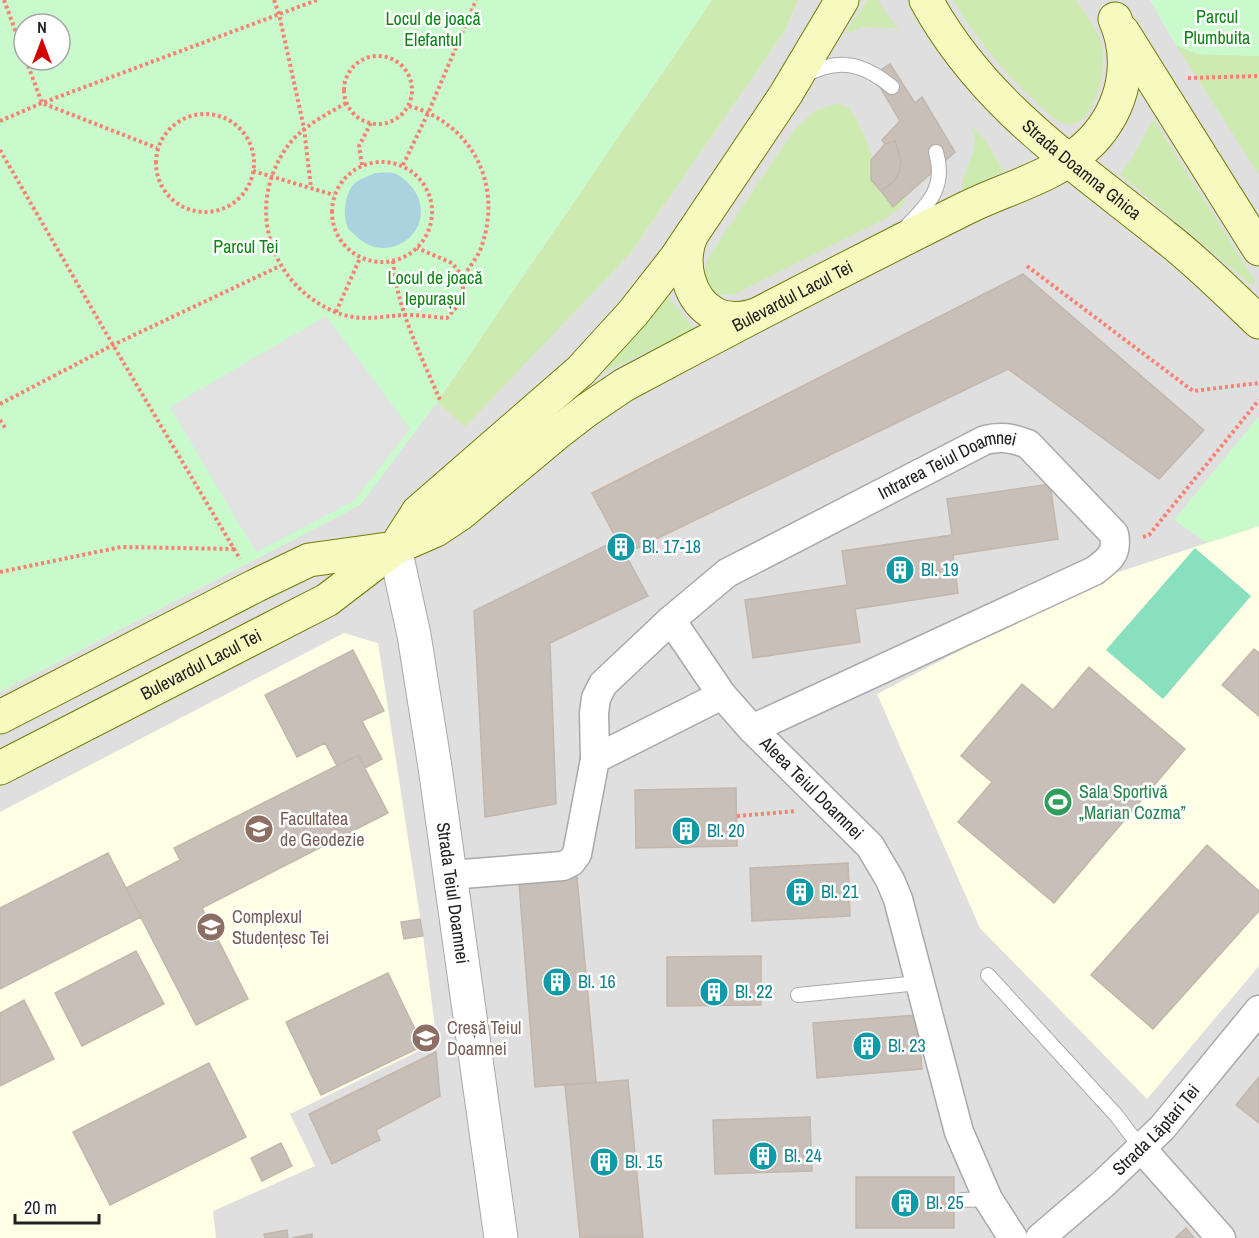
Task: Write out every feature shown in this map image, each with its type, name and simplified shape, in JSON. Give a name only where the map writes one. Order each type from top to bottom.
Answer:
[{"type":"main road","name":"Bulevardul Lacul Tei","points":[[0,717],[309,560],[395,548],[418,512],[580,371],[633,313],[693,232],[786,94],[842,0]]},
{"type":"main road","name":"Strada Doamna Ghica","points":[[926,0],[955,46],[978,77],[1000,101],[1068,162],[1167,238],[1259,322]]},
{"type":"main road","name":"Bulevardul Lacul Tei","points":[[0,768],[327,600],[395,548],[436,530],[460,514],[556,434],[624,385],[966,208],[1037,179],[1068,162],[1099,133],[1119,101],[1123,81],[1123,52],[1120,33],[1109,10]]},
{"type":"main road","points":[[1109,10],[1259,249]]},
{"type":"main road","points":[[693,232],[688,246],[686,265],[690,282],[699,300],[715,314],[727,318],[748,317],[763,312]]},
{"type":"street","name":"Intrarea Teiul Doamnei","points":[[595,759],[594,713],[596,698],[603,684],[671,620],[727,573],[985,440],[996,437],[1012,438],[1028,444],[1114,534],[1116,545]]},
{"type":"street","points":[[752,729],[1094,572],[1109,560],[1116,545]]},
{"type":"street","name":"Strada Teiul Doamnei","points":[[395,548],[414,635],[501,1238]]},
{"type":"street","name":"Aleea Teiul Doamnei","points":[[671,620],[722,695],[830,809],[870,846],[890,880],[898,899],[975,1199],[1013,1238]]},
{"type":"street","points":[[450,875],[563,866],[571,862],[578,854],[595,759],[722,695]]},
{"type":"street","name":"Strada Lăptari Tei","points":[[1040,1238],[1162,1128],[1259,1010]]},
{"type":"street","points":[[1142,1148],[1221,1238]]},
{"type":"lane","points":[[786,94],[805,76],[825,67],[837,65],[864,68],[892,87]]},
{"type":"lane","points":[[882,251],[923,209],[934,194],[940,174],[936,152]]},
{"type":"lane","points":[[988,975],[1116,1115],[1142,1148]]},
{"type":"lane","points":[[798,995],[919,983]]},
{"type":"path","points":[[4,0],[12,22]]},
{"type":"path","points":[[274,0],[304,128],[311,188]]},
{"type":"path","points":[[0,121],[317,0]]},
{"type":"path","points":[[403,165],[429,111],[476,0]]},
{"type":"path","points":[[379,56],[395,60],[407,72],[412,87],[408,106],[400,116],[386,123],[371,123],[356,116],[346,102],[344,86],[349,70],[362,59],[379,56]]},
{"type":"path","points":[[30,72],[42,104],[158,148]]},
{"type":"path","points":[[1188,78],[1259,76]]},
{"type":"path","points":[[346,102],[304,128],[284,150],[268,184],[265,212],[269,240],[280,266],[295,285],[314,301],[336,312],[370,319],[405,315],[447,318],[463,300],[463,277],[482,246],[489,212],[484,176],[468,144],[442,120],[429,111],[408,106]]},
{"type":"path","points":[[210,114],[231,120],[247,136],[254,157],[252,179],[238,200],[215,212],[189,211],[168,196],[156,173],[158,148],[169,129],[188,117],[210,114]]},
{"type":"path","points":[[362,165],[359,146],[371,123]]},
{"type":"path","points":[[0,150],[255,586]]},
{"type":"path","points":[[385,161],[403,165],[420,178],[430,196],[432,217],[426,236],[412,252],[393,261],[380,262],[360,258],[350,251],[338,237],[332,220],[334,195],[351,171],[362,165],[385,161]]},
{"type":"path","points":[[253,171],[334,195]]},
{"type":"path","points":[[417,248],[452,263],[463,277]]},
{"type":"path","points":[[336,312],[360,258]]},
{"type":"path","points":[[393,261],[395,284],[405,315],[440,400]]},
{"type":"path","points":[[0,404],[113,345],[280,266]]},
{"type":"path","points":[[1027,266],[1193,391],[1259,383]]},
{"type":"path","points":[[1116,545],[1149,535],[1259,400]]},
{"type":"path","points":[[0,420],[6,429]]},
{"type":"path","points":[[0,572],[121,547],[235,549]]},
{"type":"path","points":[[737,816],[830,809]]},
{"type":"shaded area","points":[[798,0],[1150,0],[1176,45],[1197,54],[1259,56],[1259,1238],[0,1238],[0,692],[360,505],[437,402],[465,426],[630,254],[785,31]]},
{"type":"shaded area","points":[[326,316],[410,429],[354,501],[256,552],[170,407]]},
{"type":"shaded area","points":[[1259,526],[1259,966],[1147,1099],[980,928],[877,694],[1094,580]]},
{"type":"shaded area","name":"Complexul Studențesc Tei","points":[[344,633],[378,643],[437,1042],[290,1114],[315,1166],[213,1211],[216,1238],[0,1238],[0,812]]},
{"type":"green space","name":"Parcul Tei","points":[[0,0],[712,0],[437,402],[360,505],[0,692]]},
{"type":"green space","points":[[712,0],[798,0],[785,31],[630,254],[465,427],[437,402]]},
{"type":"green space","points":[[868,0],[878,0],[899,31],[892,28],[863,27],[846,34]]},
{"type":"green space","points":[[953,0],[1076,0],[1098,33],[1102,45],[1102,71],[1099,87],[1087,114],[1078,122],[1067,124],[1053,118],[998,63]]},
{"type":"green space","name":"Parcul Plumbuita","points":[[1150,0],[1259,0],[1259,56],[1197,54],[1176,45]]},
{"type":"green space","points":[[1176,45],[1197,54],[1259,56],[1259,175]]},
{"type":"green space","points":[[838,103],[849,108],[869,147],[871,180],[882,193],[909,190],[903,205],[887,218],[737,293],[728,295],[714,291],[706,280],[706,264],[709,256],[794,130],[813,112]]},
{"type":"green space","points":[[1153,119],[1255,284],[1250,284],[1120,174],[1132,158]]},
{"type":"green space","points":[[971,126],[985,140],[1004,171],[964,190],[961,186],[974,149],[975,139]]},
{"type":"green space","points":[[664,291],[694,329],[590,379]]},
{"type":"green space","points":[[1259,416],[1259,526],[1207,543],[1174,520]]},
{"type":"green space","points":[[1195,548],[1251,596],[1163,699],[1106,650]]},
{"type":"water","points":[[375,173],[393,173],[402,177],[414,190],[420,205],[420,219],[415,231],[406,240],[394,246],[381,248],[367,244],[348,228],[346,223],[345,205],[348,193],[354,184]]},
{"type":"building","points":[[890,64],[915,103],[922,97],[955,152],[893,207],[881,191],[893,182],[899,173],[901,162],[895,141],[885,144],[882,140],[900,121],[873,75]]},
{"type":"building","points":[[895,141],[901,162],[899,173],[893,182],[881,191],[871,180],[871,160],[885,144]]},
{"type":"building","name":"Bl. 17-18","points":[[1023,274],[1204,430],[1159,479],[1008,369],[625,554],[648,596],[550,643],[556,804],[485,817],[474,611],[617,540],[592,493]]},
{"type":"building","name":"Bl. 19","points":[[1050,484],[1058,539],[953,555],[958,593],[855,609],[860,642],[753,658],[745,600],[847,585],[842,551],[952,535],[947,499]]},
{"type":"building","points":[[1254,649],[1259,653],[1259,716],[1222,685]]},
{"type":"building","points":[[353,650],[384,711],[362,721],[382,759],[365,768],[358,755],[337,766],[325,743],[297,757],[265,695]]},
{"type":"building","name":"Sala Sportivă „Marian Cozma”","points":[[1089,667],[1185,749],[1054,903],[958,822],[992,782],[961,756],[1022,684],[1053,710]]},
{"type":"building","name":"Facultatea de Geodezie","points":[[358,755],[388,813],[202,908],[248,999],[196,1025],[126,888],[180,860],[174,848]]},
{"type":"building","name":"Bl. 20","points":[[736,788],[737,846],[636,848],[635,790]]},
{"type":"building","points":[[1207,845],[1259,891],[1259,911],[1153,1029],[1091,975]]},
{"type":"building","points":[[108,853],[141,917],[0,989],[0,908]]},
{"type":"building","name":"Bl. 21","points":[[848,863],[850,916],[752,921],[750,868]]},
{"type":"building","name":"Bl. 16","points":[[577,877],[596,1082],[535,1087],[519,883]]},
{"type":"building","points":[[420,919],[423,936],[404,939],[401,922]]},
{"type":"building","points":[[136,951],[164,1004],[82,1046],[55,993]]},
{"type":"building","name":"Bl. 22","points":[[761,956],[761,1005],[667,1006],[667,957]]},
{"type":"building","points":[[388,973],[423,1046],[321,1095],[286,1022]]},
{"type":"building","points":[[24,1000],[54,1059],[0,1086],[0,1013]]},
{"type":"building","name":"Bl. 23","points":[[917,1015],[922,1069],[817,1078],[813,1023]]},
{"type":"building","points":[[436,1052],[440,1096],[376,1130],[380,1140],[332,1164],[309,1114]]},
{"type":"building","points":[[209,1063],[246,1137],[110,1205],[73,1132]]},
{"type":"building","points":[[1259,1077],[1259,1123],[1236,1105]]},
{"type":"building","name":"Bl. 15","points":[[628,1080],[643,1238],[580,1238],[565,1085]]},
{"type":"building","name":"Bl. 24","points":[[810,1117],[812,1171],[715,1174],[713,1120]]},
{"type":"building","points":[[281,1143],[292,1166],[262,1181],[251,1158]]},
{"type":"building","name":"Bl. 25","points":[[856,1177],[954,1177],[954,1228],[856,1228]]},
{"type":"building","points":[[1186,1228],[1194,1238],[1175,1238]]},
{"type":"building","points":[[287,1230],[288,1238],[265,1238],[264,1234]]},
{"type":"building","points":[[312,1234],[312,1238],[292,1238]]},
{"type":"place","name":"Bl. 17-18","points":[[621,547]]},
{"type":"place","name":"Bl. 19","points":[[900,570]]},
{"type":"place","name":"Sala Sportivă „Marian Cozma”","points":[[1058,802]]},
{"type":"place","name":"Facultatea de Geodezie","points":[[259,829]]},
{"type":"place","name":"Bl. 20","points":[[686,831]]},
{"type":"place","name":"Bl. 21","points":[[800,892]]},
{"type":"place","name":"Complexul Studențesc Tei","points":[[211,927]]},
{"type":"place","name":"Bl. 16","points":[[557,982]]},
{"type":"place","name":"Bl. 22","points":[[714,992]]},
{"type":"place","name":"Creșă Teiul Doamnei","points":[[426,1038]]},
{"type":"place","name":"Bl. 23","points":[[867,1046]]},
{"type":"place","name":"Bl. 24","points":[[763,1156]]},
{"type":"place","name":"Bl. 15","points":[[604,1162]]},
{"type":"place","name":"Bl. 25","points":[[905,1203]]},
{"type":"park label","name":"Locul de joacă Elefantul","points":[[433,29]]},
{"type":"park label","name":"Locul de joacă Iepurașul","points":[[435,288]]}]
